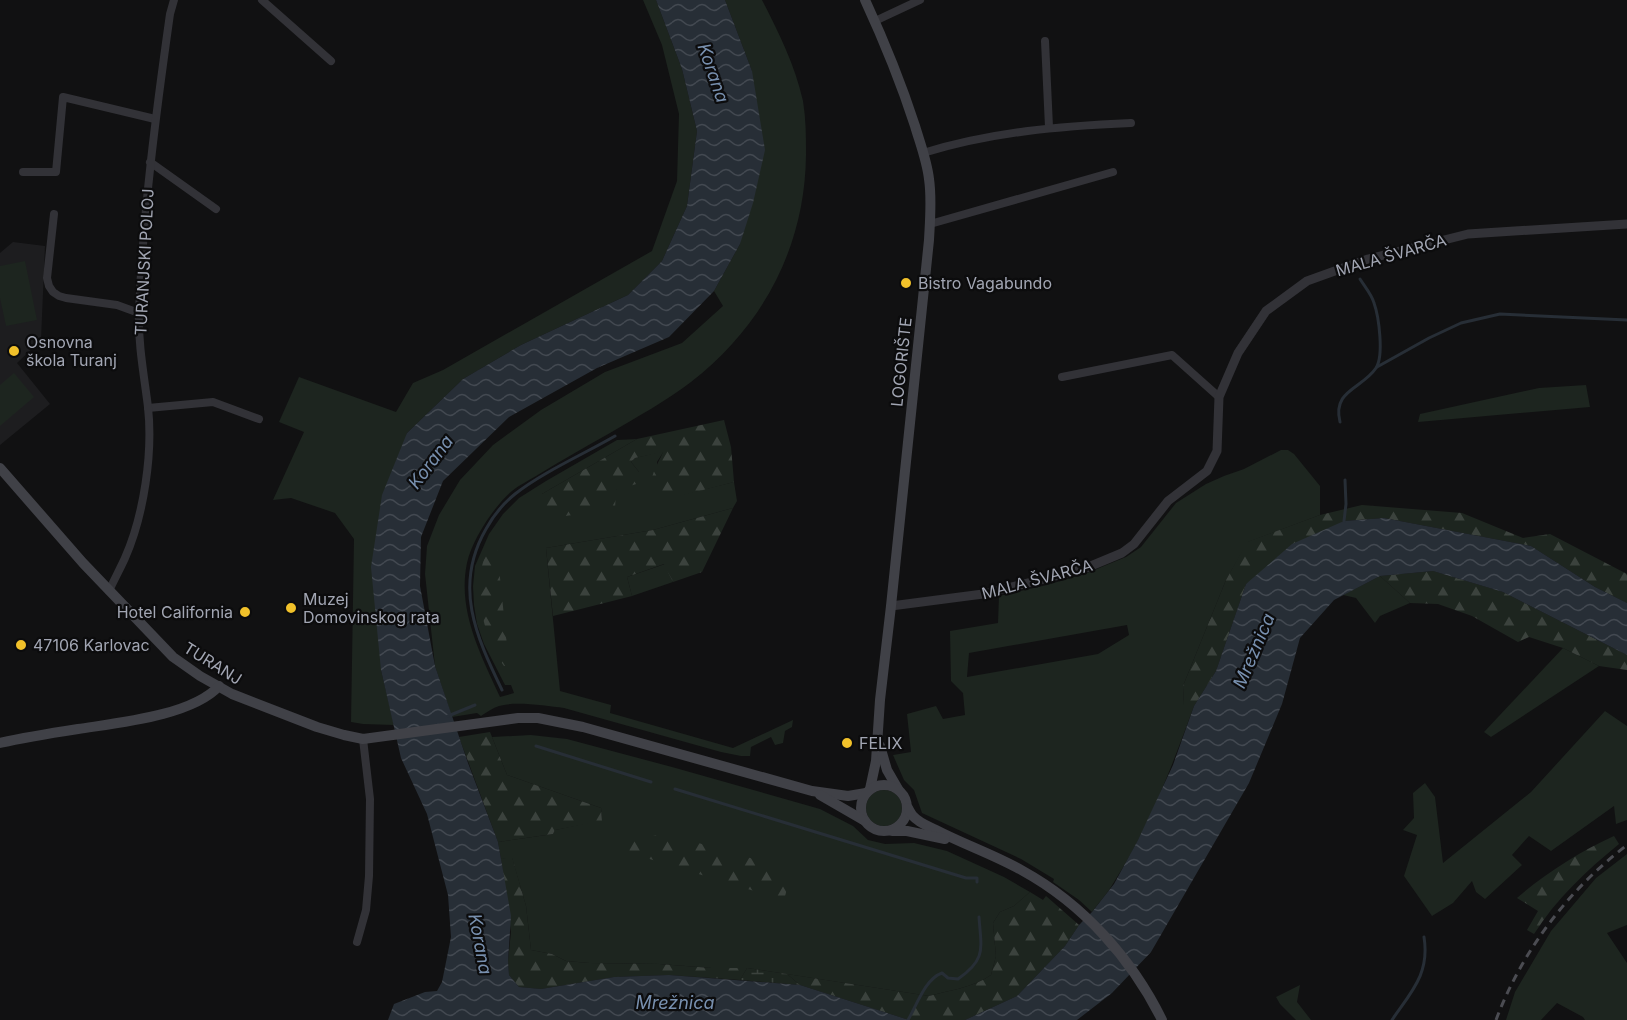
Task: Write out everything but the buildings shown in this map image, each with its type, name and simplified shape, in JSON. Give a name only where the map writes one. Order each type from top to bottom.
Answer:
[{"type":"main road","name":"LOGORIŠTE","points":[[865,0],[907,101],[923,153],[929,179],[930,224],[880,700],[876,761],[868,791]]},
{"type":"main road","name":"TURANJ","points":[[0,468],[83,563],[173,657],[200,676],[256,704],[317,727],[363,739],[527,717],[555,720],[812,791]]},
{"type":"main road","points":[[0,743],[164,714],[204,699],[219,686]]},
{"type":"main road","name":"LOGORIŠTE","points":[[878,737],[887,770],[898,789]]},
{"type":"main road","points":[[812,791],[848,796],[884,784],[891,785],[898,789],[907,801],[912,815],[919,821],[1010,864],[1045,884],[1080,912],[1126,962],[1142,984],[1162,1020]]},
{"type":"main road","points":[[812,791],[875,829],[908,831],[960,842]]},
{"type":"main road","points":[[865,821],[861,807],[862,800],[868,791]]},
{"type":"main road","points":[[888,831],[904,821],[908,808]]},
{"type":"street","name":"TURANJSKI POLOJ","points":[[109,591],[126,556],[141,509],[146,478],[148,408],[142,371],[139,313],[150,162],[170,14],[174,0]]},
{"type":"street","points":[[262,0],[331,61]]},
{"type":"street","points":[[875,21],[920,0]]},
{"type":"street","points":[[1045,41],[1049,127]]},
{"type":"street","points":[[23,172],[56,172],[63,97],[155,118]]},
{"type":"street","points":[[923,153],[987,136],[1049,127],[1131,123]]},
{"type":"street","points":[[150,162],[216,209]]},
{"type":"street","points":[[930,224],[1113,172]]},
{"type":"street","points":[[54,214],[47,278],[53,292],[66,298],[117,305],[139,313]]},
{"type":"street","name":"MALA ŠVARČA","points":[[891,606],[983,594],[1086,568],[1122,553],[1134,544],[1168,501],[1207,471],[1217,451],[1219,398],[1238,353],[1266,310],[1306,281],[1368,259],[1468,234],[1627,224]]},
{"type":"street","points":[[1062,377],[1172,355],[1219,398]]},
{"type":"street","points":[[148,408],[213,402],[259,419]]},
{"type":"street","points":[[357,942],[366,910],[369,876],[370,799],[363,739]]},
{"type":"shaded area","name":"Osnovna škola Turanj","points":[[13,242],[45,246],[41,340],[17,363],[50,404],[0,445],[0,253]]},
{"type":"green space","points":[[643,0],[656,0],[682,69],[697,131],[687,206],[662,261],[628,295],[521,345],[463,379],[407,433],[381,670],[394,725],[351,722],[354,539],[335,513],[291,498],[273,500],[304,432],[279,422],[299,377],[396,412],[413,383],[443,370],[652,251],[677,181],[679,114],[662,45]]},
{"type":"green space","points":[[725,0],[762,0],[791,62],[803,101],[806,142],[804,189],[798,221],[775,282],[759,310],[739,336],[717,360],[691,382],[672,396],[521,485],[505,497],[485,524],[470,554],[467,563],[465,598],[479,649],[500,697],[514,693],[511,685],[505,685],[484,644],[477,624],[474,605],[475,566],[489,534],[503,514],[519,498],[617,440],[637,439],[542,494],[616,490],[639,472],[631,462],[635,458],[664,451],[657,462],[657,501],[734,482],[737,501],[733,508],[653,530],[546,548],[560,691],[611,705],[610,713],[733,748],[793,720],[792,727],[785,731],[783,743],[775,745],[771,737],[751,747],[750,756],[741,756],[564,708],[514,704],[499,706],[481,716],[477,713],[452,717],[435,666],[425,574],[427,546],[439,515],[460,480],[493,445],[541,410],[605,372],[682,343],[723,306],[714,291],[740,244],[752,71]]},
{"type":"green space","points":[[25,261],[37,320],[6,326],[0,298],[0,266]]},
{"type":"green space","points":[[14,373],[34,397],[0,426],[0,385]]},
{"type":"green space","points":[[1586,385],[1590,407],[1418,422],[1420,414],[1539,388]]},
{"type":"green space","points":[[724,420],[731,447],[734,482],[657,502],[653,495],[651,482],[663,452],[635,458],[631,462],[643,482],[616,490],[615,509],[544,519],[542,494],[637,439]]},
{"type":"green space","points":[[1281,450],[1288,450],[1294,454],[1320,486],[1320,515],[1248,542],[1226,580],[1183,686],[1184,705],[1194,706],[1168,774],[1127,861],[1092,912],[1053,882],[1054,879],[1021,859],[922,813],[914,790],[904,780],[893,755],[911,752],[907,714],[936,706],[943,719],[965,715],[963,693],[951,681],[950,631],[998,623],[999,596],[1087,573],[1126,557],[1141,547],[1176,503],[1206,484],[1244,469]],"holes":[[[1127,625],[1129,635],[1098,654],[967,677],[969,653]]]},
{"type":"green space","points":[[1362,505],[1462,513],[1523,538],[1550,534],[1627,574],[1627,603],[1595,587],[1531,546],[1384,518],[1344,521],[1246,584],[1216,671],[1194,706],[1184,706],[1183,686],[1226,580],[1247,542],[1320,515]]},
{"type":"green space","points":[[733,508],[702,572],[673,582],[664,564],[627,577],[632,596],[553,616],[546,548],[653,530]]},
{"type":"green space","points":[[496,539],[509,665],[504,666],[491,643],[480,600],[484,559]]},
{"type":"green space","points":[[665,564],[673,582],[632,596],[627,577]]},
{"type":"green space","points":[[1433,571],[1503,592],[1627,655],[1627,670],[1599,666],[1563,648],[1529,637],[1518,642],[1472,616],[1438,604],[1410,603],[1380,576]]},
{"type":"green space","points":[[1380,576],[1410,603],[1380,616],[1375,623],[1356,598],[1343,595]]},
{"type":"green space","points":[[1563,648],[1599,666],[1491,737],[1484,732]]},
{"type":"green space","points":[[1605,711],[1627,726],[1627,820],[1616,824],[1614,806],[1551,851],[1529,836],[1512,855],[1522,865],[1485,899],[1476,892],[1472,881],[1453,903],[1432,916],[1404,876],[1417,835],[1403,830],[1414,818],[1413,793],[1425,783],[1435,797],[1443,863],[1531,792]]},
{"type":"green space","points":[[490,732],[507,775],[601,808],[602,821],[555,830],[553,834],[498,842],[459,737]]},
{"type":"green space","points":[[531,735],[567,739],[820,809],[853,826],[868,840],[885,844],[914,843],[947,851],[1004,877],[1030,892],[1014,906],[1000,912],[993,923],[996,956],[991,975],[969,986],[929,996],[747,968],[589,963],[566,961],[552,954],[531,950],[526,906],[512,858],[501,859],[498,842],[553,834],[555,830],[602,820],[601,808],[507,775],[492,737]]},
{"type":"green space","points":[[884,790],[897,795],[902,808],[897,821],[884,826],[871,821],[866,808],[871,795]]},
{"type":"green space","points":[[664,833],[792,870],[784,900],[630,853],[627,843]]},
{"type":"green space","points":[[1614,836],[1619,844],[1573,886],[1534,934],[1527,930],[1538,911],[1517,898],[1563,864]]},
{"type":"green space","points":[[1627,854],[1627,925],[1607,933],[1627,963],[1627,1020],[1585,1020],[1557,1003],[1541,1020],[1506,1020],[1515,992],[1551,931],[1596,878]]},
{"type":"green space","points":[[512,857],[526,906],[531,950],[552,954],[566,961],[589,963],[747,968],[740,980],[669,975],[614,977],[541,989],[519,987],[509,975],[511,932],[501,859]]},
{"type":"green space","points":[[1030,892],[1043,900],[1046,896],[1079,925],[1065,946],[1017,996],[965,1020],[909,1020],[800,985],[787,974],[929,996],[969,986],[991,975],[996,956],[993,923],[1000,912],[1014,906]]},
{"type":"green space","points":[[747,968],[787,974],[800,985],[740,980]]},
{"type":"green space","points":[[1300,985],[1297,1002],[1311,1020],[1296,1020],[1276,997]]},
{"type":"water","points":[[656,0],[725,0],[752,71],[765,150],[753,203],[740,244],[714,291],[669,337],[597,368],[509,417],[443,481],[421,537],[420,586],[435,666],[498,842],[511,916],[509,975],[519,987],[541,989],[614,977],[669,975],[800,985],[909,1020],[388,1020],[394,1004],[425,992],[437,991],[442,982],[451,937],[448,895],[427,814],[401,758],[381,670],[371,567],[382,495],[407,433],[463,379],[521,345],[628,295],[662,261],[687,206],[697,131],[682,69]]},
{"type":"water","name":"Mrežnica","points":[[1384,518],[1531,546],[1595,587],[1627,603],[1627,655],[1503,592],[1433,571],[1380,576],[1334,600],[1300,638],[1282,704],[1249,783],[1151,952],[1112,993],[1077,1020],[965,1020],[1017,996],[1065,946],[1079,925],[1114,884],[1138,840],[1173,765],[1194,706],[1216,671],[1246,584],[1292,544],[1344,521]]},
{"type":"waterway","points":[[1340,422],[1340,403],[1344,396],[1370,375],[1376,368],[1380,355],[1376,309],[1372,297],[1360,279]]},
{"type":"waterway","points":[[1377,367],[1461,323],[1500,314],[1627,320]]},
{"type":"waterway","points":[[502,690],[484,650],[472,611],[471,571],[476,550],[492,519],[515,494],[551,471],[615,436]]},
{"type":"waterway","points":[[1344,521],[1345,480]]},
{"type":"waterway","points":[[448,716],[475,705]]},
{"type":"waterway","points":[[536,746],[651,782]]},
{"type":"waterway","points":[[675,789],[966,878],[977,878],[977,882]]},
{"type":"waterway","points":[[908,1020],[922,993],[936,976],[942,973],[948,978],[958,979],[974,965],[981,945],[979,917]]},
{"type":"waterway","points":[[1392,1020],[1422,972],[1424,937]]},
{"type":"railway","points":[[1496,1020],[1519,970],[1549,924],[1585,882],[1627,845]]},
{"type":"place","name":"Bistro Vagabundo","points":[[906,283]]},
{"type":"place","name":"Osnovna škola Turanj","points":[[14,351]]},
{"type":"place","name":"Muzej Domovinskog rata","points":[[291,608]]},
{"type":"place","name":"Hotel California","points":[[245,612]]},
{"type":"place","name":"47106 Karlovac","points":[[21,645]]},
{"type":"place","name":"FELIX","points":[[847,743]]},
{"type":"water label","name":"Korana","points":[[713,73]]},
{"type":"water label","name":"Korana","points":[[431,462]]},
{"type":"water label","name":"Korana","points":[[480,944]]}]
